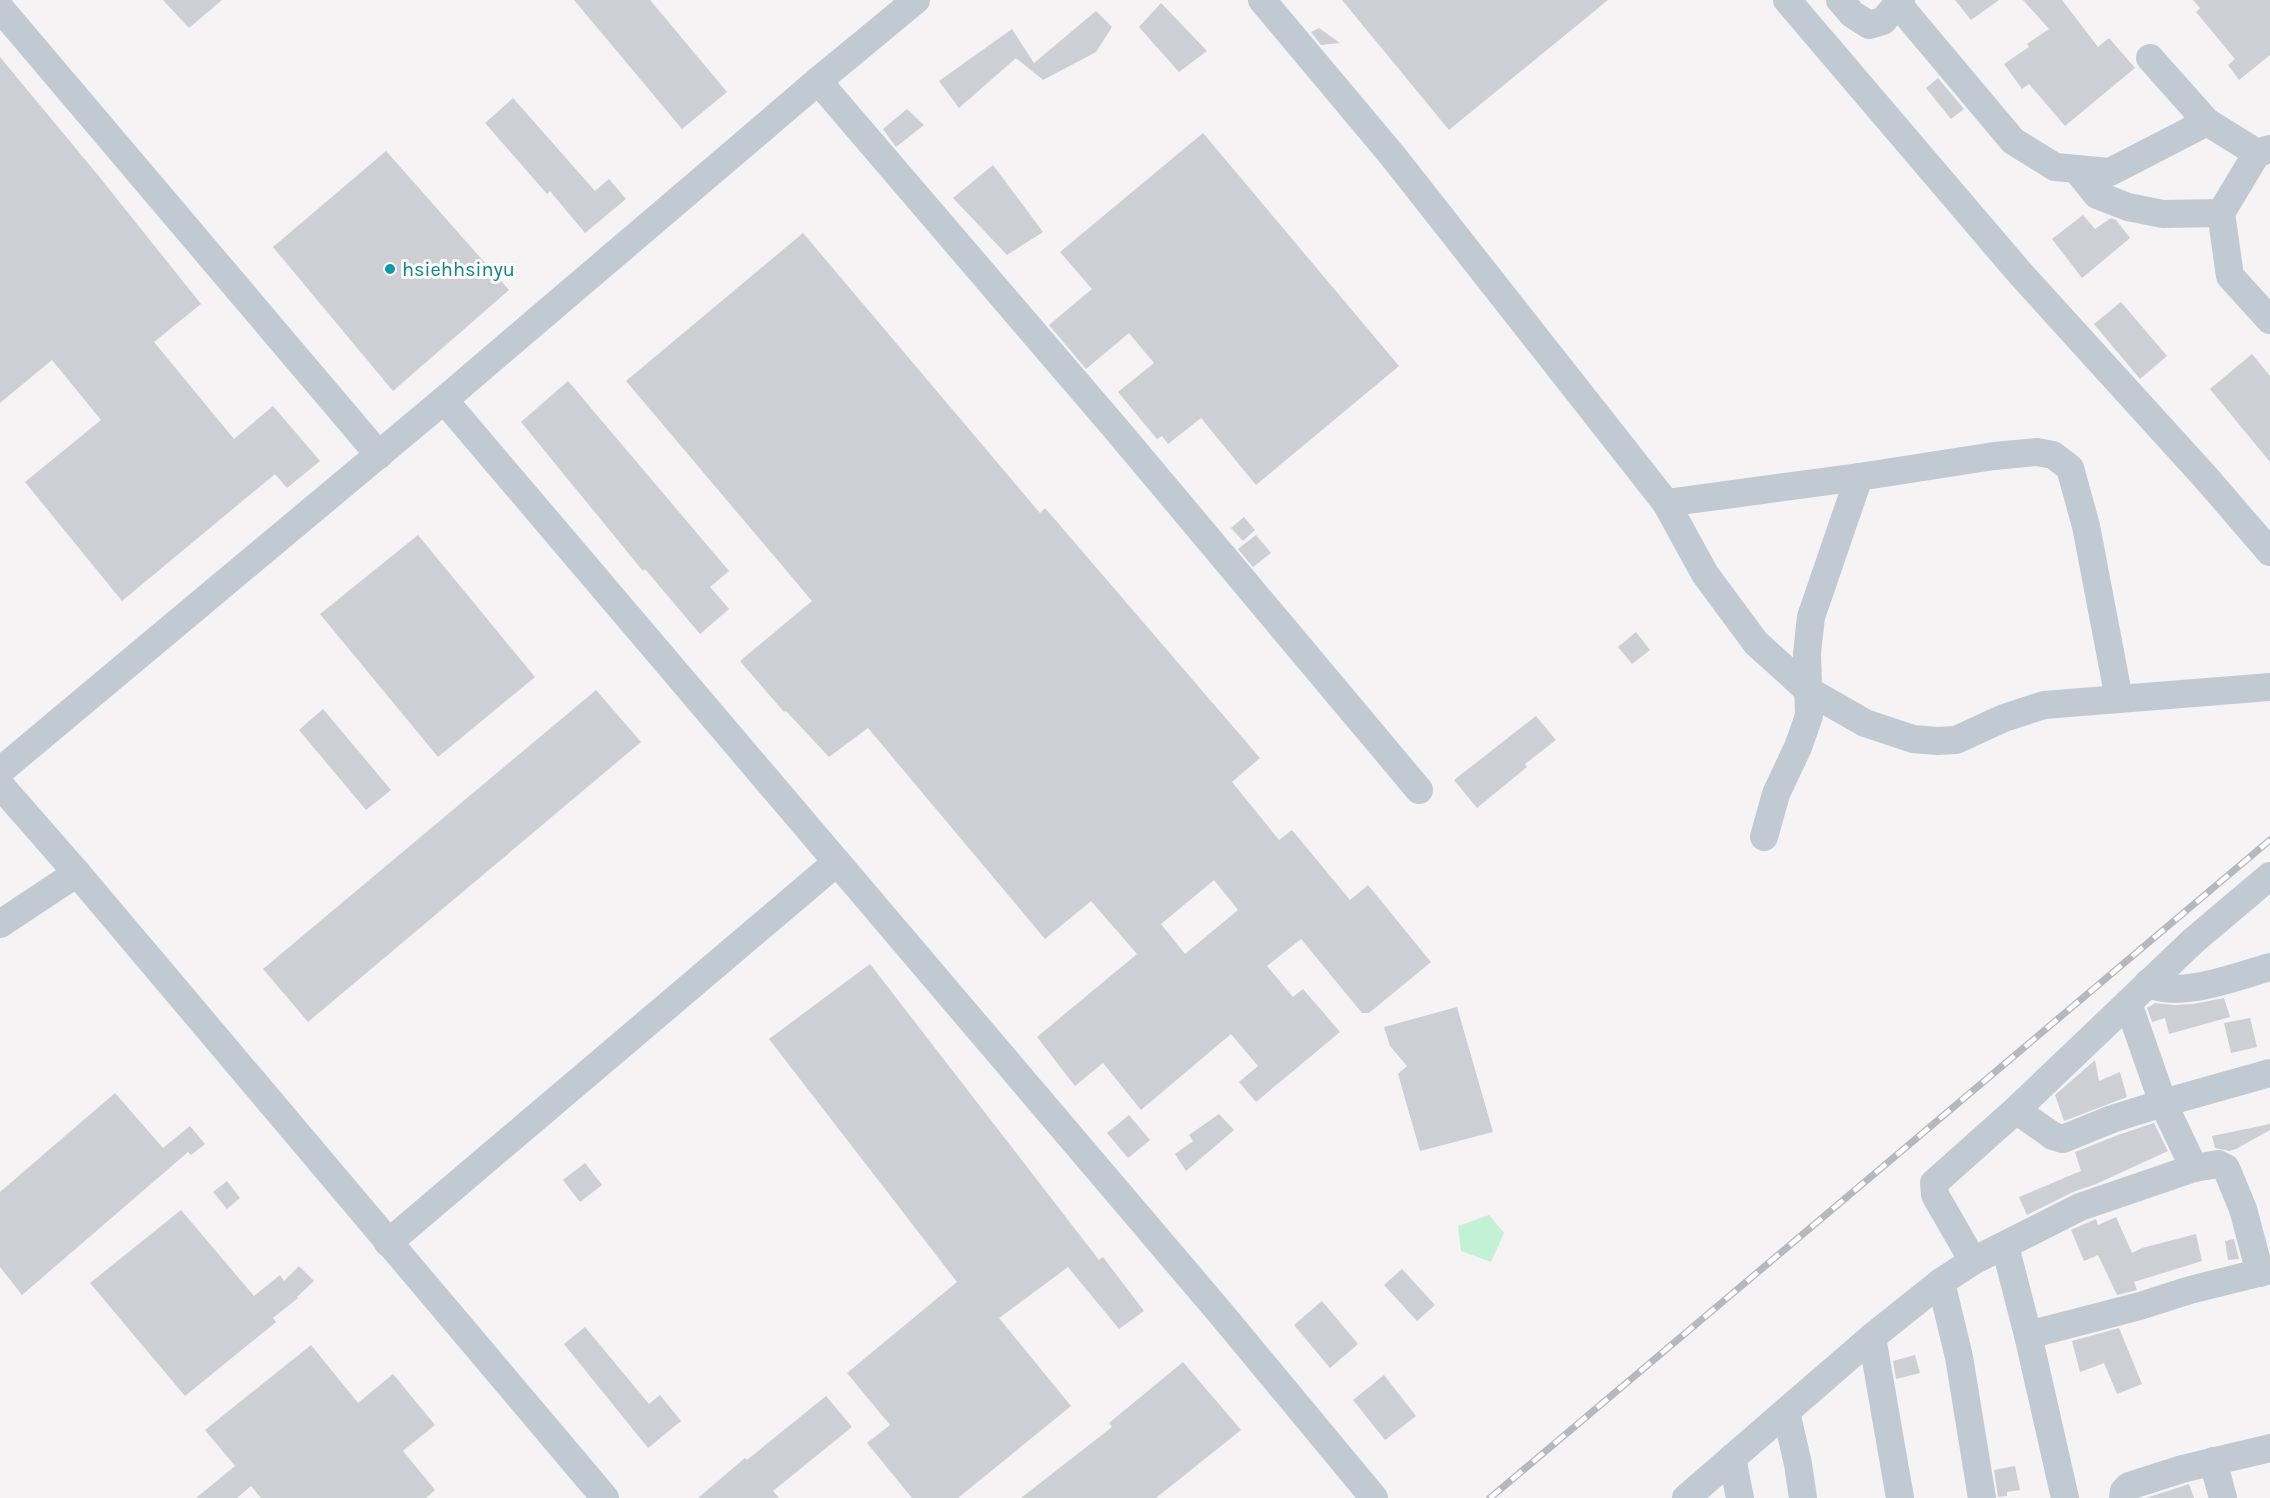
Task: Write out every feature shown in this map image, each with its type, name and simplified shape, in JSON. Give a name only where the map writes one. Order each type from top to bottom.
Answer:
[{"type":"street","points":[[0,771],[379,455],[915,0]]},
{"type":"street","points":[[1262,0],[1392,155],[1666,503],[1706,574],[1756,643],[1809,691],[1865,723],[1913,739],[1937,741],[1956,740],[2004,718],[2044,705],[2270,687]]},
{"type":"street","points":[[1787,0],[2019,272],[2207,479],[2270,552]]},
{"type":"street","points":[[1840,0],[1852,14],[1869,25],[1883,21],[1899,2],[2013,141],[2055,167],[2110,172],[2207,122]]},
{"type":"street","points":[[0,8],[379,455]]},
{"type":"street","points":[[2150,58],[2207,122],[2264,151],[2221,213],[2230,276],[2270,320]]},
{"type":"street","points":[[818,81],[1118,430],[1419,790]]},
{"type":"street","points":[[2076,169],[2097,195],[2128,207],[2163,214],[2221,213]]},
{"type":"street","points":[[444,400],[1374,1498]]},
{"type":"street","points":[[1666,503],[1994,456],[2037,452],[2053,455],[2070,468],[2086,526],[2119,699]]},
{"type":"street","points":[[1764,837],[1776,794],[1798,747],[1809,716],[1807,653],[1810,617],[1859,477]]},
{"type":"street","points":[[0,785],[605,1498]]},
{"type":"street","points":[[388,1243],[837,862]]},
{"type":"street","points":[[0,924],[77,873]]},
{"type":"street","points":[[1973,1261],[1935,1195],[1934,1183],[2016,1110],[2193,941],[2270,876]]},
{"type":"street","points":[[2148,983],[2157,988],[2183,988],[2270,967]]},
{"type":"street","points":[[2128,1003],[2163,1103],[2194,1168]]},
{"type":"street","points":[[2016,1110],[2052,1136],[2063,1139],[2112,1119],[2163,1103],[2269,1077]]},
{"type":"street","points":[[1686,1498],[1872,1337],[1941,1282],[1973,1261],[2080,1207],[2194,1168],[2218,1164],[2226,1168],[2265,1272],[2190,1290],[2140,1306],[2028,1335]]},
{"type":"street","points":[[2005,1246],[2065,1498]]},
{"type":"street","points":[[1941,1282],[1959,1357],[1982,1498]]},
{"type":"street","points":[[1872,1337],[1900,1498]]},
{"type":"street","points":[[1786,1412],[1803,1498]]},
{"type":"street","points":[[2123,1498],[2124,1491],[2129,1486],[2182,1469],[2270,1448]]},
{"type":"street","points":[[1732,1458],[1740,1498]]},
{"type":"street","points":[[2213,1461],[2223,1498]]},
{"type":"green space","points":[[1489,1215],[1504,1233],[1491,1262],[1461,1251],[1458,1226]]},
{"type":"building","points":[[163,0],[222,0],[189,28]]},
{"type":"building","points":[[574,0],[650,0],[727,92],[682,129]]},
{"type":"building","points":[[1342,0],[1608,0],[1449,130]]},
{"type":"building","points":[[1955,0],[1999,0],[1971,20]]},
{"type":"building","points":[[2023,0],[2062,0],[2098,47],[2109,38],[2135,68],[2065,126],[2029,84],[2022,89],[2004,64],[2029,47],[2027,44],[2049,29]]},
{"type":"building","points":[[2193,0],[2270,0],[2270,55],[2239,80],[2228,65],[2235,59],[2196,12],[2200,8]]},
{"type":"building","points":[[1161,3],[1207,51],[1179,72],[1139,27]]},
{"type":"building","points":[[1096,11],[1112,27],[1096,52],[1043,80],[1016,58],[959,108],[939,81],[1012,29],[1034,63]]},
{"type":"building","points":[[1319,28],[1340,43],[1321,45],[1311,32]]},
{"type":"building","points":[[0,57],[201,304],[154,342],[234,439],[273,406],[320,461],[287,488],[275,474],[122,601],[25,482],[101,420],[52,360],[0,403]]},
{"type":"building","points":[[1938,78],[1964,109],[1951,119],[1926,88]]},
{"type":"building","points":[[513,98],[595,191],[609,179],[626,199],[585,233],[550,191],[547,194],[485,123]]},
{"type":"building","points":[[907,109],[924,125],[896,147],[883,129]]},
{"type":"building","points":[[1203,133],[1399,366],[1256,485],[1201,418],[1168,444],[1162,436],[1157,439],[1118,392],[1154,363],[1129,333],[1086,369],[1049,325],[1092,289],[1060,252]]},
{"type":"building","name":"hsiehhsinyu","points":[[386,151],[509,290],[393,391],[273,247]]},
{"type":"building","points":[[993,165],[1043,232],[1007,255],[953,198]]},
{"type":"building","points":[[2083,215],[2095,229],[2111,218],[2116,220],[2130,238],[2082,278],[2052,239]]},
{"type":"building","points":[[803,233],[1040,513],[1045,508],[1260,758],[1232,782],[1279,840],[1292,830],[1350,900],[1368,885],[1431,962],[1369,1013],[1362,1013],[1301,939],[1267,966],[1293,997],[1303,989],[1340,1032],[1256,1102],[1239,1082],[1258,1066],[1231,1034],[1141,1110],[1103,1063],[1075,1086],[1037,1037],[1137,954],[1091,901],[1045,939],[868,728],[829,757],[786,711],[784,712],[740,661],[812,601],[626,381]],"holes":[[[1214,880],[1238,910],[1185,954],[1161,924]]]},
{"type":"building","points":[[2121,302],[2167,356],[2140,379],[2094,324]]},
{"type":"building","points":[[2252,354],[2270,376],[2270,462],[2210,389]]},
{"type":"building","points":[[568,381],[729,571],[710,587],[729,609],[700,634],[645,569],[643,571],[521,422]]},
{"type":"building","points":[[1244,517],[1255,530],[1243,541],[1231,528]]},
{"type":"building","points":[[418,535],[535,677],[438,757],[320,614]]},
{"type":"building","points":[[1256,535],[1271,553],[1253,567],[1238,549]]},
{"type":"building","points":[[1636,632],[1650,650],[1632,664],[1618,647]]},
{"type":"building","points":[[596,690],[641,742],[308,1022],[263,969]]},
{"type":"building","points":[[323,709],[391,790],[366,810],[299,730]]},
{"type":"building","points":[[1536,716],[1556,740],[1525,764],[1527,767],[1477,808],[1454,780]]},
{"type":"building","points":[[870,964],[1099,1260],[1103,1257],[1144,1311],[1119,1329],[1068,1267],[999,1318],[1071,1406],[958,1498],[912,1498],[867,1443],[890,1425],[847,1373],[957,1282],[769,1039]]},
{"type":"building","points":[[2224,998],[2230,1017],[2169,1034],[2165,1018],[2152,1022],[2147,1008],[2155,1003],[2193,1004]]},
{"type":"building","points":[[1457,1007],[1493,1132],[1420,1151],[1398,1074],[1407,1066],[1390,1046],[1384,1027]]},
{"type":"building","points":[[2250,1018],[2257,1047],[2231,1053],[2224,1023]]},
{"type":"building","points":[[2095,1060],[2099,1081],[2120,1072],[2127,1097],[2064,1121],[2055,1095]]},
{"type":"building","points":[[115,1093],[163,1148],[190,1126],[205,1144],[191,1155],[188,1152],[22,1295],[0,1267],[0,1192]]},
{"type":"building","points":[[1219,1114],[1234,1130],[1186,1171],[1175,1154],[1193,1141],[1189,1135]]},
{"type":"building","points":[[1129,1115],[1150,1140],[1128,1158],[1107,1133]]},
{"type":"building","points":[[2154,1123],[2168,1151],[2073,1192],[2027,1215],[2019,1197],[2081,1171],[2075,1152]]},
{"type":"building","points":[[2270,1124],[2270,1130],[2236,1149],[2229,1151],[2215,1148],[2212,1136]]},
{"type":"building","points":[[585,1163],[602,1185],[580,1202],[563,1180]]},
{"type":"building","points":[[227,1181],[240,1198],[227,1209],[213,1192]]},
{"type":"building","points":[[181,1210],[254,1296],[280,1275],[284,1281],[299,1266],[314,1281],[298,1298],[273,1318],[276,1322],[185,1396],[90,1283]]},
{"type":"building","points":[[2116,1217],[2132,1253],[2142,1248],[2196,1234],[2202,1261],[2134,1282],[2137,1290],[2117,1295],[2098,1255],[2084,1261],[2071,1230],[2096,1219],[2098,1225]]},
{"type":"building","points":[[2234,1239],[2239,1259],[2228,1260],[2225,1241]]},
{"type":"building","points":[[1402,1269],[1435,1305],[1417,1321],[1384,1285]]},
{"type":"building","points":[[1322,1301],[1358,1344],[1330,1368],[1294,1325]]},
{"type":"building","points":[[585,1327],[649,1404],[660,1395],[681,1421],[648,1448],[564,1344]]},
{"type":"building","points":[[2119,1328],[2142,1384],[2117,1394],[2104,1363],[2080,1372],[2072,1341]]},
{"type":"building","points":[[311,1345],[358,1403],[393,1374],[435,1425],[403,1451],[435,1490],[426,1498],[261,1498],[251,1486],[237,1498],[196,1498],[235,1466],[205,1430]]},
{"type":"building","points":[[1915,1355],[1920,1373],[1896,1379],[1893,1361]]},
{"type":"building","points":[[1183,1362],[1241,1430],[1156,1498],[1021,1498],[1112,1427],[1109,1423]]},
{"type":"building","points":[[1384,1375],[1416,1416],[1385,1440],[1353,1400]]},
{"type":"building","points":[[826,1396],[852,1427],[773,1491],[779,1498],[698,1498],[745,1458],[747,1460]]},
{"type":"building","points":[[2015,1466],[2020,1490],[2007,1492],[2007,1496],[1998,1497],[1994,1470]]},
{"type":"building","points":[[2189,1484],[2194,1498],[2146,1498],[2186,1485]]},
{"type":"railway","points":[[1490,1498],[2270,840]]},
{"type":"place","name":"hsiehhsinyu","points":[[390,269]]}]
